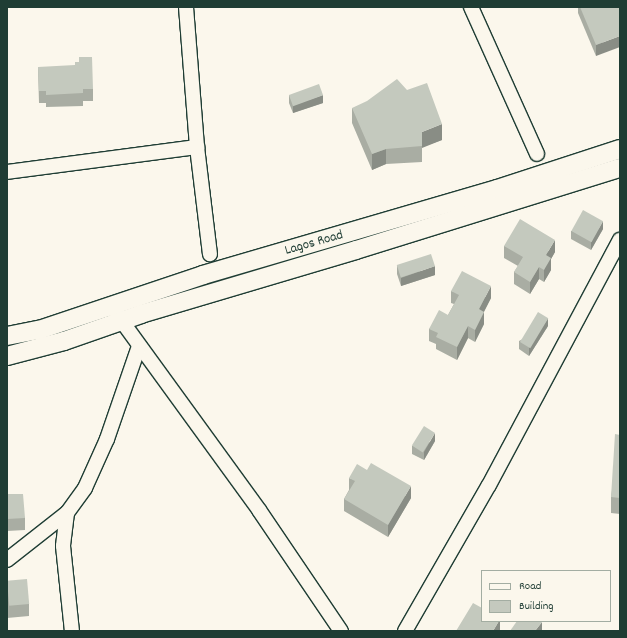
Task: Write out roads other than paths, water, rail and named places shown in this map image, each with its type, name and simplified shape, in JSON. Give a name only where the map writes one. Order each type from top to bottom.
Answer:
[{"type":"main road","name":"Lagos Road","points":[[7,336],[39,330],[203,275],[497,189],[620,149]]},
{"type":"main road","name":"Lagos Road","points":[[7,356],[64,341],[121,320],[620,168]]},
{"type":"street","points":[[186,7],[197,147],[210,254]]},
{"type":"street","points":[[471,7],[537,154]]},
{"type":"street","points":[[7,172],[197,147]]},
{"type":"street","points":[[405,631],[489,485],[620,240]]},
{"type":"street","points":[[111,306],[260,510],[341,631]]},
{"type":"street","points":[[7,560],[67,513],[85,488],[107,439],[139,346]]},
{"type":"street","points":[[67,513],[63,546],[72,631]]}]
